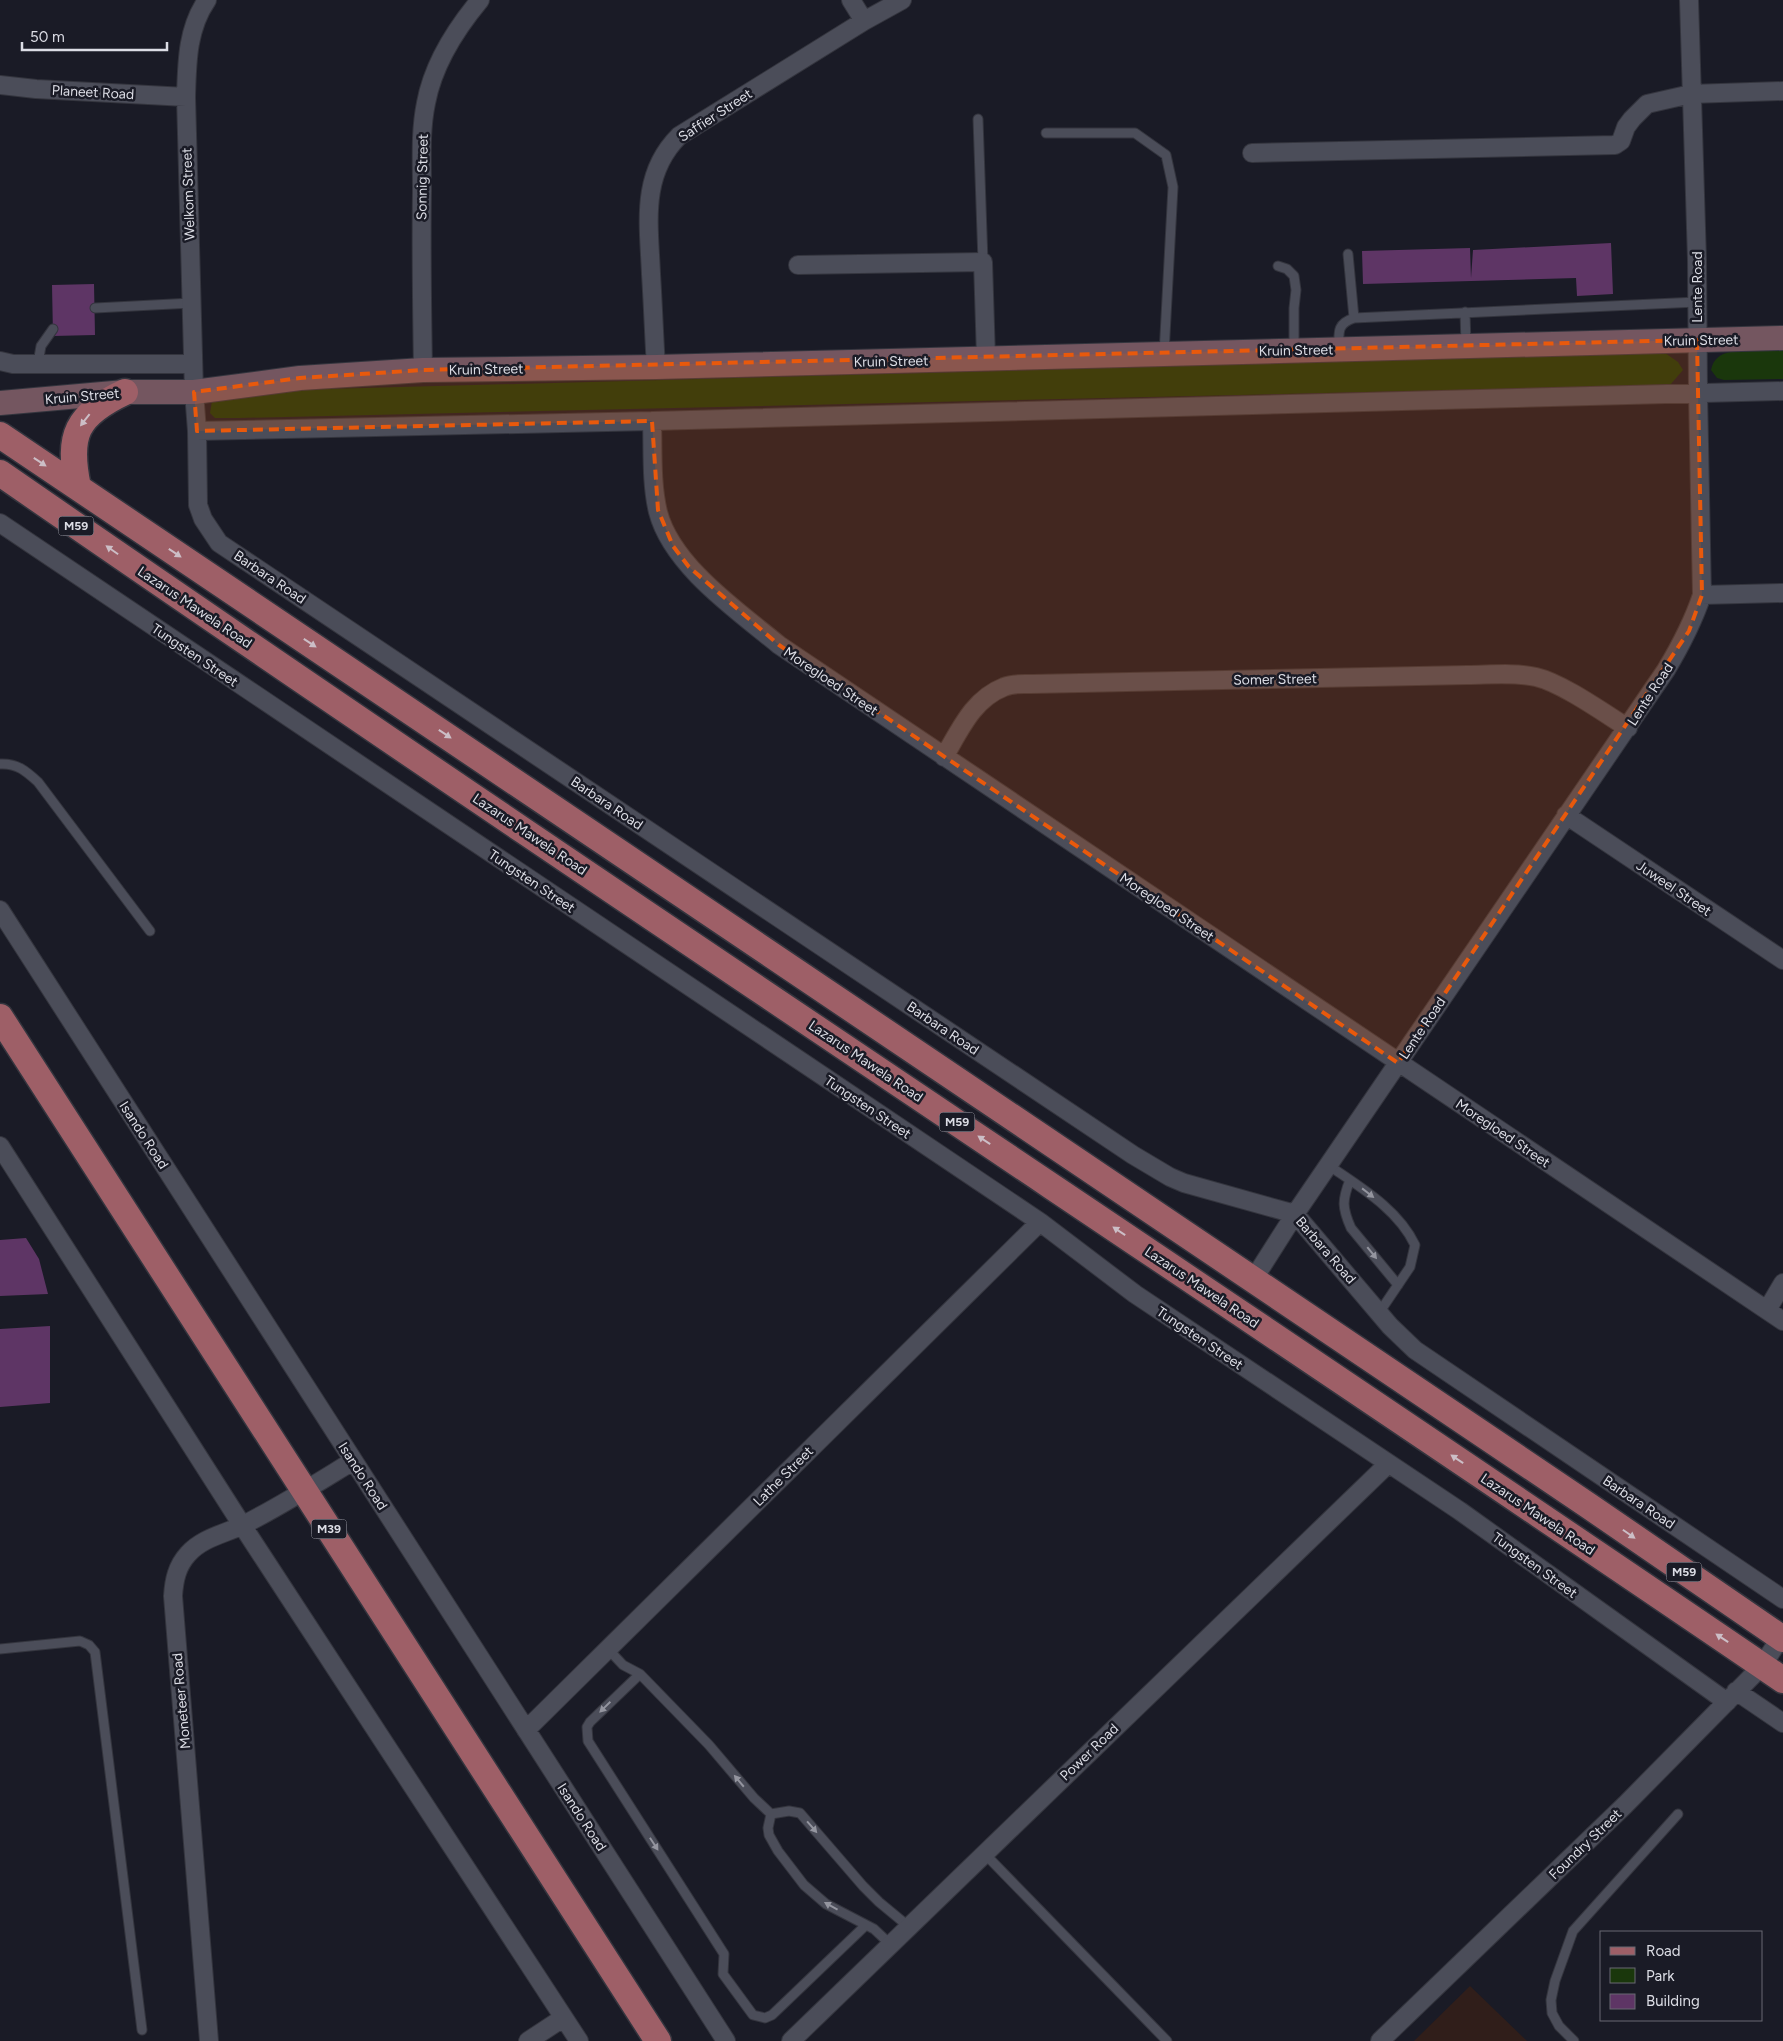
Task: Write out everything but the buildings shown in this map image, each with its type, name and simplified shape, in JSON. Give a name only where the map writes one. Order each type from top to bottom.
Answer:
[{"type":"main road","name":"Kruin Street","points":[[0,403],[125,392],[194,392],[300,378],[424,370],[1339,350],[1783,338]]},
{"type":"main road","points":[[78,487],[74,460],[75,441],[79,427],[96,408],[125,392]]},
{"type":"main road","name":"M59","points":[[0,435],[1782,1638]]},
{"type":"main road","name":"Lazarus Mawela Road","points":[[0,473],[799,1016],[1772,1673]]},
{"type":"main road","name":"M39","points":[[0,1017],[658,2041]]},
{"type":"main road","points":[[1253,1280],[1263,1305],[1272,1318],[1326,1372]]},
{"type":"street","name":"Welkom Street","points":[[194,392],[186,97],[188,50],[192,28],[207,0]]},
{"type":"street","name":"Sonnig Street","points":[[424,370],[421,255],[422,133],[426,104],[435,73],[452,39],[480,0]]},
{"type":"street","points":[[850,0],[864,21]]},
{"type":"street","name":"Saffier Street","points":[[656,366],[648,218],[653,182],[661,159],[679,136],[864,21],[902,0]]},
{"type":"street","name":"Lente Road","points":[[1253,1280],[1328,1165],[1566,815],[1628,728],[1682,644],[1689,631],[1702,595],[1697,340],[1698,260],[1689,0]]},
{"type":"street","name":"Planeet Road","points":[[0,85],[36,89],[186,97]]},
{"type":"street","points":[[1252,154],[1615,145],[1621,141],[1626,127],[1632,119],[1648,104],[1691,94],[1783,91]]},
{"type":"street","points":[[798,265],[983,262],[986,358]]},
{"type":"street","points":[[0,361],[13,364],[193,364]]},
{"type":"street","points":[[197,431],[1783,391]]},
{"type":"street","name":"Barbara Road","points":[[194,392],[197,431],[198,505],[206,526],[219,542],[1134,1155],[1170,1177],[1184,1183],[1295,1214],[1403,1340],[1426,1358],[1783,1599]]},
{"type":"street","name":"Moregloed Street","points":[[652,421],[658,510],[673,546],[689,567],[727,602],[779,645],[1783,1321]]},
{"type":"street","name":"Tungsten Street","points":[[0,523],[1040,1222],[1135,1294],[1460,1511],[1731,1697],[1783,1723]]},
{"type":"street","points":[[1702,595],[1783,593]]},
{"type":"street","name":"Somer Street","points":[[944,757],[969,714],[978,703],[1005,686],[1032,684],[1467,674],[1520,675],[1543,679],[1628,728]]},
{"type":"street","name":"Juweel Street","points":[[1566,815],[1783,960]]},
{"type":"street","name":"Isando Road","points":[[0,910],[726,2041]]},
{"type":"street","points":[[0,1146],[242,1525],[579,2041]]},
{"type":"street","name":"Lathe Street","points":[[526,1730],[1040,1222]]},
{"type":"street","points":[[1766,1310],[1783,1283]]},
{"type":"street","name":"Moneteer Road","points":[[209,2041],[173,1596],[174,1582],[179,1565],[189,1552],[205,1541],[242,1525],[353,1461]]},
{"type":"street","name":"Power Road","points":[[791,2041],[983,1853],[1388,1464]]},
{"type":"street","name":"Foundry Street","points":[[1380,2041],[1625,1805],[1731,1697],[1772,1673],[1782,1638]]},
{"type":"street","points":[[528,2041],[564,2018]]},
{"type":"lane","points":[[978,119],[983,262]]},
{"type":"lane","points":[[1046,133],[1134,133],[1166,155],[1173,187],[1164,354]]},
{"type":"lane","points":[[1348,254],[1354,318]]},
{"type":"lane","points":[[1278,266],[1287,269],[1294,276],[1296,290],[1294,350]]},
{"type":"lane","points":[[1339,350],[1340,328],[1346,320],[1354,318],[1697,302]]},
{"type":"lane","points":[[94,308],[192,303]]},
{"type":"lane","points":[[1466,312],[1466,346]]},
{"type":"lane","points":[[38,363],[41,346],[53,329]]},
{"type":"lane","points":[[0,764],[10,763],[25,770],[38,782],[150,931]]},
{"type":"lane","points":[[1328,1165],[1391,1211],[1404,1225],[1415,1245],[1410,1266],[1379,1313]]},
{"type":"lane","points":[[1350,1180],[1344,1196],[1344,1208],[1351,1228],[1398,1285]]},
{"type":"lane","points":[[0,1649],[80,1641],[89,1645],[95,1652],[142,2030]]},
{"type":"lane","points":[[608,1649],[623,1665],[640,1674],[709,1745],[770,1814]]},
{"type":"lane","points":[[640,1674],[590,1722],[587,1728],[588,1741],[724,1954],[722,1974],[753,2015],[764,2018],[772,2015],[866,1924]]},
{"type":"lane","points":[[770,1814],[789,1811],[800,1812],[863,1886],[908,1926]]},
{"type":"lane","points":[[770,1814],[769,1835],[778,1852],[804,1885],[826,1904],[866,1924],[890,1944]]},
{"type":"lane","points":[[1574,2041],[1558,2026],[1552,2013],[1551,2000],[1555,1981],[1573,1931],[1678,1814]]},
{"type":"lane","points":[[983,1853],[1166,2041]]},
{"type":"highlighted area","points":[[1697,340],[1702,595],[1689,631],[1398,1063],[779,645],[689,567],[673,546],[658,510],[652,421],[197,431],[194,392],[300,378],[423,370]]},
{"type":"shaded area","points":[[1470,1986],[1527,2041],[1414,2041]]},
{"type":"green space","points":[[1759,350],[1783,350],[1783,379],[1724,380],[1717,378],[1711,370],[1718,357],[1723,354]]},
{"type":"green space","points":[[1665,353],[1678,362],[1683,370],[1670,385],[239,418],[215,418],[210,413],[212,401],[290,390]]}]
